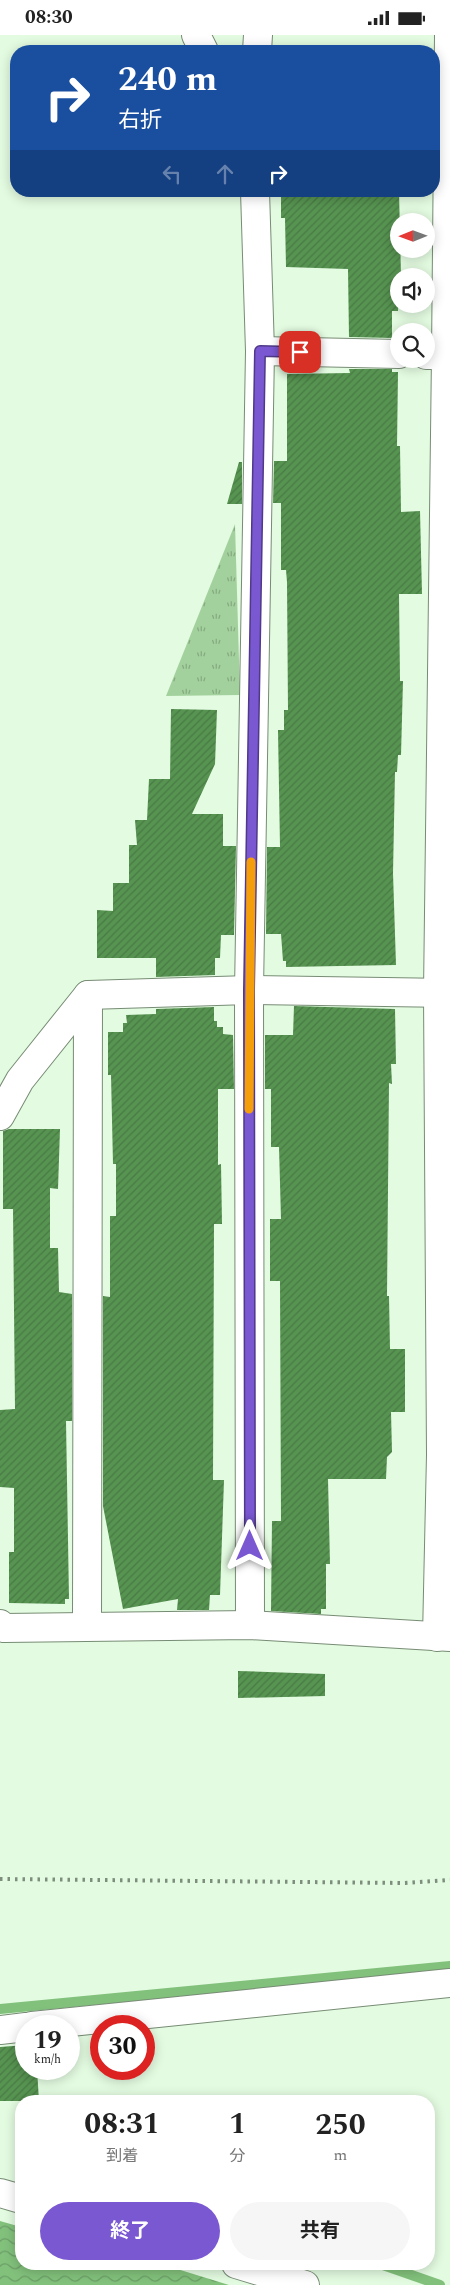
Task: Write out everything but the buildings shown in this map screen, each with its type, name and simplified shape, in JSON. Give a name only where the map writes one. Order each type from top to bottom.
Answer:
[{"type":"street","points":[[0,1625],[4,1628],[250,1625],[444,1637],[444,993],[441,355],[449,35]]},
{"type":"street","points":[[250,1625],[249,990],[260,351],[255,197]]},
{"type":"street","points":[[260,351],[390,354]]},
{"type":"street","points":[[0,1116],[20,1080],[88,995],[249,990],[444,993]]},
{"type":"street","points":[[87,1626],[88,995]]},
{"type":"street","points":[[80,2021],[450,1983]]},
{"type":"street","points":[[0,2029],[15,2028]]},
{"type":"street","points":[[0,2193],[15,2197]]},
{"type":"street","points":[[256,2270],[305,2285]]},
{"type":"green space","points":[[235,524],[240,695],[166,696]]},
{"type":"water","points":[[0,2221],[15,2225],[15,2270],[180,2270],[229,2285],[0,2285]]},
{"type":"waterway","points":[[0,2009],[450,1966]]},
{"type":"waterway","points":[[397,2270],[440,2285]]},
{"type":"railway","points":[[0,1879],[405,1883],[450,1880]]},
{"type":"slow traffic","points":[[249,1109],[251,862]]},
{"type":"route","points":[[250,1546],[249,990],[260,351],[300,352]]}]
